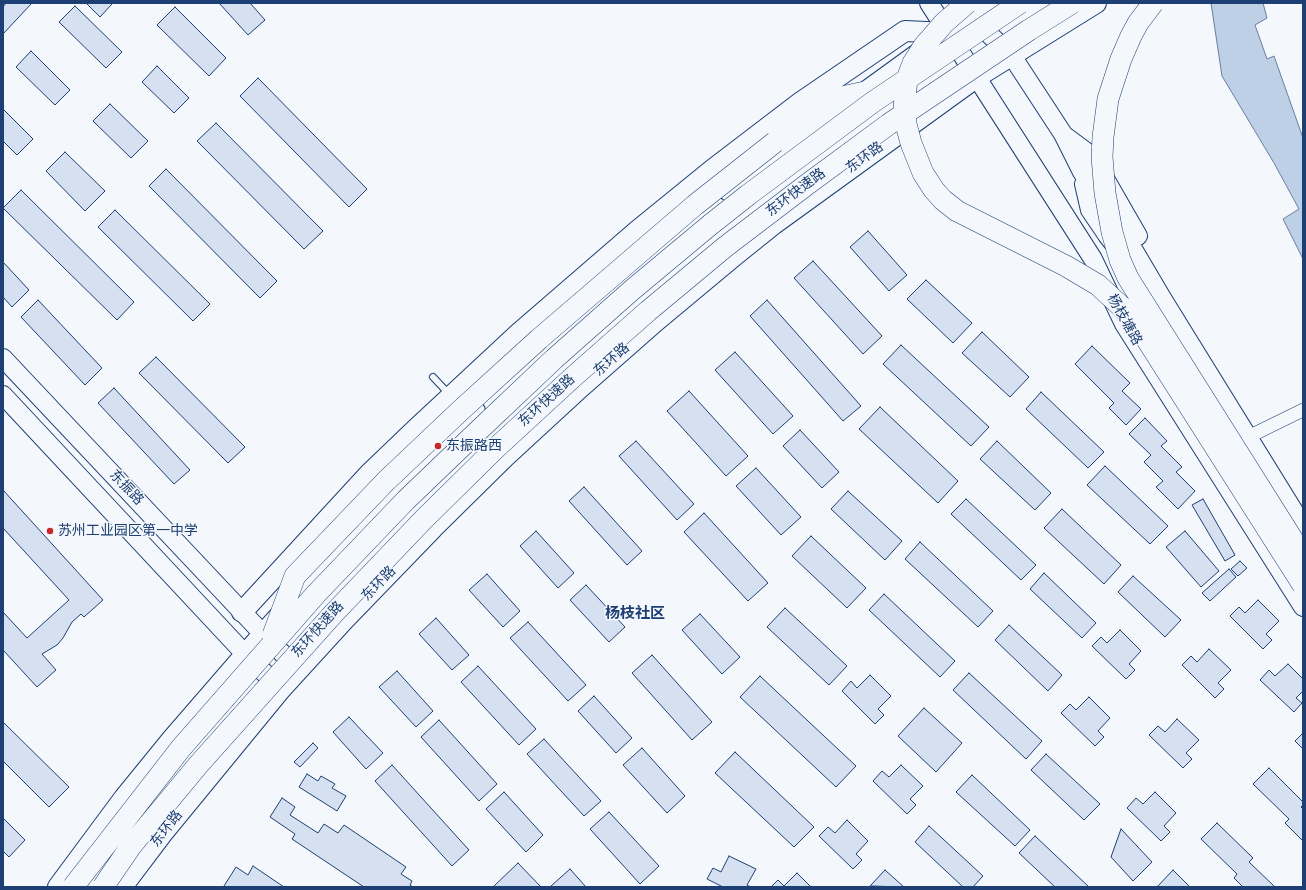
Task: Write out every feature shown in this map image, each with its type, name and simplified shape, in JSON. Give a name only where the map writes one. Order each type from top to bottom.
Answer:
[{"type":"highway","name":"东环快速路","points":[[73,887],[265,641],[316,594],[406,500],[548,365],[632,290],[710,225],[790,163],[873,102],[1020,3]]},
{"type":"highway","name":"东环快速路","points":[[103,887],[131,846],[199,764],[334,613],[424,519],[496,448],[572,378],[648,311],[725,247],[805,186],[889,124],[1022,34],[1072,3]]},
{"type":"highway","points":[[1153,3],[1138,23],[1120,59],[1108,99],[1102,156],[1105,193],[1112,232],[1120,260],[1128,278],[1303,556]]},
{"type":"highway","points":[[966,8],[944,23],[924,46],[917,55],[907,79],[904,108],[906,124],[910,143],[923,173],[934,190],[957,211],[1066,266],[1098,285],[1124,309],[1137,324],[1303,585]]},
{"type":"highway","points":[[265,641],[295,576],[386,482],[461,410],[545,334],[695,205],[775,142],[837,98],[864,92]]},
{"type":"highway","points":[[112,887],[131,846]]},
{"type":"main road","name":"杨枝塘路","points":[[929,3],[1093,259],[1124,324],[1303,607]]},
{"type":"main road","points":[[58,887],[124,798],[172,739],[245,654],[265,641],[394,490],[464,421],[543,347],[700,213],[948,32],[966,8],[992,3]]},
{"type":"main road","name":"东环路","points":[[122,887],[162,834],[281,689],[344,620],[433,528],[500,462],[581,388],[656,321],[774,224],[977,77],[1096,3]]},
{"type":"main road","points":[[966,8],[1012,56],[1063,134],[1082,172],[1126,237],[1303,526]]},
{"type":"main road","points":[[242,612],[369,474],[519,333],[637,231],[712,170],[801,102],[905,31],[948,32]]},
{"type":"main road","points":[[1063,134],[1092,156],[1151,260],[1156,288]]},
{"type":"main road","name":"东振路","points":[[3,358],[242,612],[265,641],[299,670]]},
{"type":"main road","name":"东振路","points":[[3,395],[245,654],[281,689]]},
{"type":"main road","points":[[451,396],[464,410],[464,421]]},
{"type":"main road","points":[[348,498],[365,502],[377,500],[394,490]]},
{"type":"street","points":[[1248,437],[1303,410]]},
{"type":"lane","points":[[433,377],[451,396]]},
{"type":"water","points":[[1211,3],[1263,3],[1267,18],[1255,25],[1267,59],[1274,56],[1303,138],[1303,259],[1283,219],[1299,209],[1274,163],[1222,76]]},
{"type":"building","points":[[6,3],[32,3],[3,34],[3,7]]},
{"type":"building","points":[[86,3],[111,3],[112,4],[100,17]]},
{"type":"building","points":[[219,3],[250,3],[265,20],[248,35]]},
{"type":"building","points":[[75,6],[122,52],[106,68],[59,22]]},
{"type":"building","points":[[175,7],[226,58],[209,76],[157,25]]},
{"type":"building","points":[[31,51],[70,90],[55,105],[16,67]]},
{"type":"building","points":[[157,66],[189,98],[174,113],[142,82]]},
{"type":"building","points":[[258,78],[367,189],[349,207],[240,96]]},
{"type":"building","points":[[110,104],[148,141],[131,158],[93,121]]},
{"type":"building","points":[[3,109],[33,139],[17,155],[3,141]]},
{"type":"building","points":[[216,123],[323,231],[304,249],[197,141]]},
{"type":"building","points":[[65,152],[105,191],[85,211],[46,171]]},
{"type":"building","points":[[166,169],[277,281],[260,298],[149,186]]},
{"type":"building","points":[[21,190],[134,302],[117,320],[3,208]]},
{"type":"building","points":[[115,210],[210,304],[193,321],[98,227]]},
{"type":"building","points":[[868,231],[907,275],[889,291],[850,247]]},
{"type":"building","points":[[813,261],[882,336],[863,354],[794,278]]},
{"type":"building","points":[[3,262],[29,290],[12,307],[3,297]]},
{"type":"building","points":[[926,280],[972,323],[953,343],[907,299]]},
{"type":"building","points":[[38,300],[102,368],[85,385],[21,317]]},
{"type":"building","points":[[767,300],[861,406],[843,421],[750,316]]},
{"type":"building","points":[[982,332],[1029,377],[1010,397],[962,353]]},
{"type":"building","points":[[901,345],[989,427],[971,446],[883,364]]},
{"type":"building","points":[[1092,346],[1130,383],[1122,391],[1141,409],[1126,425],[1109,408],[1114,403],[1075,364]]},
{"type":"building","points":[[735,352],[793,416],[773,434],[715,370]]},
{"type":"building","points":[[156,357],[245,447],[228,463],[139,373]]},
{"type":"building","points":[[114,388],[190,470],[174,484],[98,403]]},
{"type":"building","points":[[689,391],[748,456],[726,476],[667,411]]},
{"type":"building","points":[[1041,392],[1104,452],[1088,468],[1026,409]]},
{"type":"building","points":[[880,407],[958,481],[938,503],[859,429]]},
{"type":"building","points":[[1145,418],[1167,441],[1161,446],[1182,467],[1176,472],[1195,491],[1178,509],[1156,487],[1163,481],[1144,462],[1151,455],[1129,434]]},
{"type":"building","points":[[800,430],[839,472],[822,488],[783,446]]},
{"type":"building","points":[[636,441],[694,504],[677,520],[619,456]]},
{"type":"building","points":[[997,441],[1051,493],[1035,510],[980,459]]},
{"type":"building","points":[[1105,466],[1168,526],[1150,544],[1087,485]]},
{"type":"building","points":[[756,468],[801,517],[781,535],[736,486]]},
{"type":"building","points":[[584,487],[642,551],[627,565],[569,501]]},
{"type":"building","points":[[3,490],[103,600],[84,617],[81,614],[72,622],[63,638],[57,645],[42,654],[56,670],[37,687],[3,650],[3,612],[27,638],[69,600],[3,528]]},
{"type":"building","points":[[848,491],[902,541],[885,560],[831,509]]},
{"type":"building","points":[[966,499],[1036,565],[1021,580],[951,514]]},
{"type":"building","points":[[1203,499],[1235,555],[1225,561],[1192,505]]},
{"type":"building","points":[[1062,509],[1121,565],[1104,584],[1044,528]]},
{"type":"building","points":[[704,513],[768,583],[748,601],[684,532]]},
{"type":"building","points":[[536,531],[574,573],[558,588],[520,546]]},
{"type":"building","points":[[1185,531],[1219,571],[1201,587],[1166,547]]},
{"type":"building","points":[[811,536],[866,588],[847,608],[792,556]]},
{"type":"building","points":[[920,542],[993,611],[978,627],[905,559]]},
{"type":"building","points":[[1240,561],[1247,568],[1238,576],[1231,569]]},
{"type":"building","points":[[1229,569],[1236,577],[1210,601],[1202,593]]},
{"type":"building","points":[[1044,573],[1096,623],[1082,638],[1030,589]]},
{"type":"building","points":[[487,574],[520,611],[503,627],[469,590]]},
{"type":"building","points":[[1133,576],[1181,620],[1165,637],[1118,592]]},
{"type":"building","points":[[586,585],[625,627],[609,642],[570,600]]},
{"type":"building","points":[[884,594],[955,661],[940,677],[869,610]]},
{"type":"building","points":[[1258,600],[1279,621],[1266,634],[1272,640],[1263,649],[1230,616],[1239,607],[1245,613]]},
{"type":"building","points":[[785,608],[847,666],[829,685],[767,627]]},
{"type":"building","points":[[700,614],[740,657],[722,674],[682,630]]},
{"type":"building","points":[[436,618],[469,655],[452,670],[419,634]]},
{"type":"building","points":[[528,622],[586,685],[568,701],[510,638]]},
{"type":"building","points":[[1009,625],[1062,675],[1048,691],[995,640]]},
{"type":"building","points":[[1120,630],[1141,651],[1129,664],[1135,670],[1126,679],[1092,646],[1101,637],[1107,643]]},
{"type":"building","points":[[1209,649],[1231,670],[1218,683],[1224,689],[1215,698],[1182,665],[1191,656],[1197,662]]},
{"type":"building","points":[[652,655],[712,722],[692,740],[632,673]]},
{"type":"building","points":[[1288,664],[1303,679],[1303,691],[1296,698],[1302,703],[1294,712],[1260,680],[1269,670],[1275,676]]},
{"type":"building","points":[[478,666],[536,729],[519,745],[461,682]]},
{"type":"building","points":[[397,671],[433,711],[416,727],[379,687]]},
{"type":"building","points":[[969,673],[1042,741],[1026,759],[953,690]]},
{"type":"building","points":[[870,675],[891,696],[878,709],[884,715],[875,724],[842,691],[851,681],[857,688]]},
{"type":"building","points":[[760,676],[856,766],[836,787],[740,697]]},
{"type":"building","points":[[594,696],[632,738],[616,753],[578,711]]},
{"type":"building","points":[[1089,697],[1110,718],[1098,731],[1104,737],[1095,746],[1061,713],[1070,704],[1076,710]]},
{"type":"building","points":[[924,708],[962,743],[936,772],[898,736]]},
{"type":"building","points":[[349,717],[383,753],[366,769],[333,732]]},
{"type":"building","points":[[1177,719],[1199,740],[1186,753],[1192,759],[1183,768],[1149,735],[1158,726],[1165,732]]},
{"type":"building","points":[[439,720],[497,784],[479,801],[421,737]]},
{"type":"building","points":[[3,722],[69,787],[49,807],[3,761]]},
{"type":"building","points":[[1303,733],[1303,749],[1295,741]]},
{"type":"building","points":[[544,739],[601,801],[584,816],[527,754]]},
{"type":"building","points":[[313,743],[318,748],[300,767],[294,762]]},
{"type":"building","points":[[642,748],[685,796],[667,813],[623,765]]},
{"type":"building","points":[[735,752],[814,827],[794,847],[715,773]]},
{"type":"building","points":[[1046,754],[1100,804],[1084,820],[1031,770]]},
{"type":"building","points":[[392,765],[469,850],[452,866],[375,781]]},
{"type":"building","points":[[901,765],[923,786],[910,799],[916,805],[907,814],[873,781],[882,771],[889,777]]},
{"type":"building","points":[[1269,768],[1303,802],[1301,807],[1303,809],[1303,841],[1285,823],[1289,819],[1253,784]]},
{"type":"building","points":[[307,774],[318,781],[321,776],[335,784],[332,788],[346,796],[337,811],[299,787]]},
{"type":"building","points":[[972,775],[1030,830],[1015,846],[956,792]]},
{"type":"building","points":[[504,792],[543,835],[526,852],[486,809]]},
{"type":"building","points":[[1155,792],[1176,813],[1164,826],[1170,832],[1161,841],[1127,808],[1136,798],[1143,804]]},
{"type":"building","points":[[282,798],[295,807],[290,815],[318,833],[324,824],[338,833],[344,825],[406,867],[401,874],[412,881],[410,885],[413,887],[364,887],[292,839],[295,834],[270,817]]},
{"type":"building","points":[[609,812],[659,866],[640,884],[590,829]]},
{"type":"building","points":[[3,818],[25,840],[9,857],[3,851]]},
{"type":"building","points":[[847,820],[868,841],[856,854],[862,860],[853,869],[819,836],[828,827],[835,833]]},
{"type":"building","points":[[1217,823],[1253,858],[1249,862],[1275,887],[1243,887],[1234,878],[1237,874],[1201,839]]},
{"type":"building","points":[[929,826],[983,876],[973,887],[963,887],[915,842]]},
{"type":"building","points":[[1121,829],[1152,862],[1133,881],[1111,857]]},
{"type":"building","points":[[1035,836],[1089,887],[1055,887],[1019,853]]},
{"type":"building","points":[[729,856],[756,869],[747,885],[751,887],[723,887],[707,879],[713,868],[721,872]]},
{"type":"building","points":[[518,863],[541,887],[493,887]]},
{"type":"building","points":[[253,866],[284,887],[224,886],[236,867],[248,875]]},
{"type":"building","points":[[570,869],[586,887],[551,886]]},
{"type":"building","points":[[885,870],[904,887],[870,886]]},
{"type":"building","points":[[1173,870],[1190,887],[1157,887]]},
{"type":"building","points":[[797,873],[811,887],[771,887],[778,880],[784,886]]},
{"type":"place","name":"东振路西","points":[[438,446]]},
{"type":"place","name":"苏州工业园区第一中学","points":[[50,531]]},
{"type":"district","name":"杨枝社区","points":[[635,614]]}]
